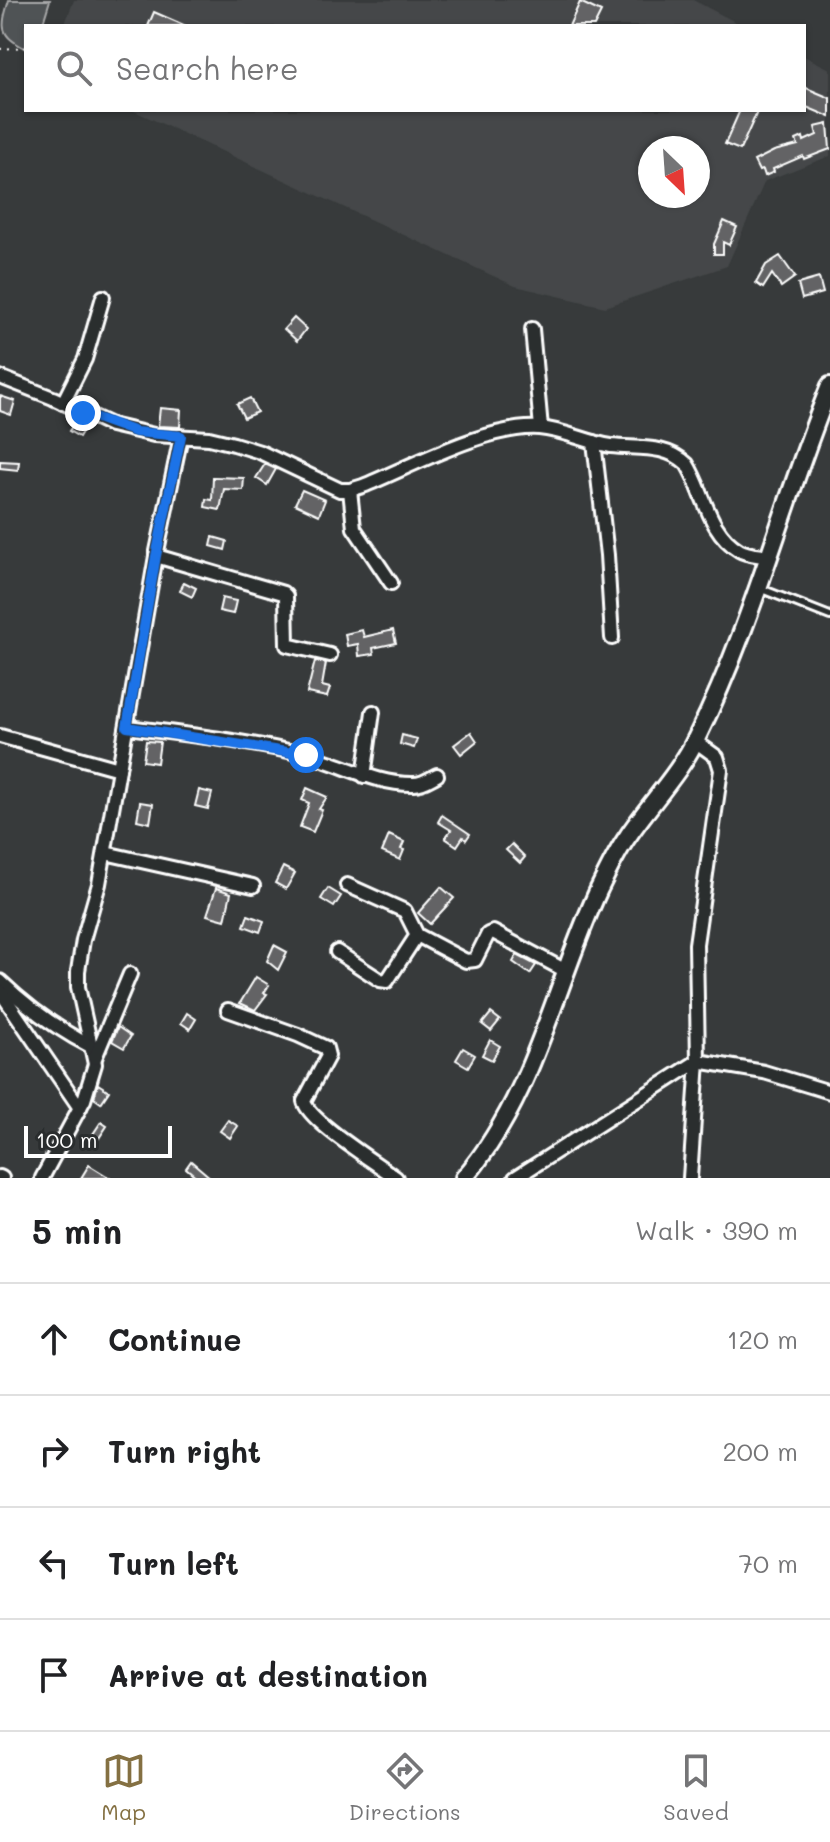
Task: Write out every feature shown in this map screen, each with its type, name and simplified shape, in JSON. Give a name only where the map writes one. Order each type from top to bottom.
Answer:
[{"type":"street","points":[[63,403],[85,359],[103,297]]},
{"type":"street","points":[[532,329],[541,428]]},
{"type":"street","points":[[0,377],[111,425],[136,432],[209,438],[234,444],[274,458],[340,490],[350,490],[507,430],[541,428],[594,442],[662,449],[679,456],[693,473],[717,529],[729,543],[741,552],[769,557]]},
{"type":"street","points":[[464,1178],[508,1118],[530,1069],[587,916],[613,859],[695,741],[742,635],[830,386]]},
{"type":"street","points":[[42,1178],[91,1082],[93,1052],[78,987],[78,971],[105,853],[156,556],[181,436]]},
{"type":"street","points":[[594,442],[607,555],[612,638]]},
{"type":"street","points":[[350,490],[354,528],[391,583]]},
{"type":"street","points":[[156,556],[283,593],[286,596],[287,645],[330,655]]},
{"type":"street","points":[[364,776],[373,712]]},
{"type":"street","points":[[127,727],[306,755],[364,776],[413,784],[437,775]]},
{"type":"street","points":[[0,736],[119,769]]},
{"type":"street","points":[[690,1178],[698,1061],[696,944],[721,770],[717,757],[695,741]]},
{"type":"street","points":[[105,853],[253,886]]},
{"type":"street","points":[[347,885],[405,911],[417,935],[470,961],[475,960],[488,934],[493,932],[566,971]]},
{"type":"street","points":[[337,952],[380,980],[387,981],[417,935]]},
{"type":"street","points":[[93,1052],[130,974]]},
{"type":"street","points":[[0,981],[58,1029],[93,1052]]},
{"type":"street","points":[[0,991],[80,1108]]},
{"type":"street","points":[[228,1010],[326,1048],[328,1056],[304,1101],[305,1108],[321,1124],[396,1178]]},
{"type":"street","points":[[515,1178],[698,1061],[764,1072],[830,1092]]},
{"type":"lane","points":[[759,588],[830,616]]},
{"type":"path","points":[[0,49],[24,47]]},
{"type":"shaded area","points":[[9,0],[50,0],[43,24],[24,24],[24,48],[7,35],[4,18]]},
{"type":"shaded area","points":[[74,0],[693,0],[739,24],[65,24]]},
{"type":"shaded area","points":[[806,57],[830,69],[830,156],[765,181],[727,266],[605,307],[515,286],[136,112],[806,112]]},
{"type":"building","points":[[580,2],[601,12],[595,24],[570,24]]},
{"type":"building","points":[[154,12],[181,24],[149,24]]},
{"type":"building","points":[[806,88],[830,98],[830,117],[806,107]]},
{"type":"building","points":[[739,112],[757,112],[740,150],[725,144]]},
{"type":"building","points":[[828,124],[830,149],[804,159],[803,156],[773,169],[774,172],[765,176],[763,170],[759,171],[754,161],[774,151],[798,145],[796,140],[803,137],[804,141],[817,135],[815,127]]},
{"type":"building","points":[[724,221],[737,227],[729,245],[723,242],[723,254],[714,254],[714,244]]},
{"type":"building","points":[[780,256],[795,277],[781,287],[772,274],[763,288],[756,283],[766,265]]},
{"type":"building","points":[[819,278],[823,293],[802,299],[798,284]]},
{"type":"building","points":[[294,318],[306,329],[297,341],[284,329]]},
{"type":"building","points":[[0,396],[15,401],[11,415],[0,411]]},
{"type":"building","points":[[250,398],[257,412],[244,418],[237,404]]},
{"type":"building","points":[[160,408],[181,410],[180,427],[158,426]]},
{"type":"building","points":[[77,419],[87,424],[79,437],[69,431]]},
{"type":"building","points":[[0,461],[19,462],[18,470],[0,468]]},
{"type":"building","points":[[265,464],[276,469],[267,485],[256,478]]},
{"type":"building","points":[[213,477],[244,478],[243,490],[224,489],[220,510],[205,507],[206,499],[212,500]]},
{"type":"building","points":[[302,490],[325,500],[319,515],[295,504]]},
{"type":"building","points":[[213,537],[227,541],[225,550],[211,546]]},
{"type":"building","points":[[184,582],[196,588],[192,597],[180,591]]},
{"type":"building","points":[[222,598],[236,601],[233,614],[219,611]]},
{"type":"building","points":[[362,630],[364,637],[393,630],[396,643],[373,648],[374,654],[359,656],[358,644],[347,646],[345,634]]},
{"type":"building","points":[[315,661],[326,663],[322,686],[330,688],[327,697],[307,693]]},
{"type":"building","points":[[471,732],[477,741],[461,754],[454,745]]},
{"type":"building","points":[[402,735],[417,739],[414,748],[400,744]]},
{"type":"building","points":[[146,741],[160,742],[157,763],[143,761]]},
{"type":"building","points":[[307,788],[327,797],[319,809],[322,810],[313,832],[300,827],[309,803],[302,800]]},
{"type":"building","points":[[199,790],[212,793],[208,809],[195,806]]},
{"type":"building","points":[[140,802],[153,804],[150,823],[137,820]]},
{"type":"building","points":[[442,815],[470,834],[466,840],[463,837],[457,846],[445,838],[451,830],[438,822]]},
{"type":"building","points":[[389,835],[404,842],[400,860],[382,852]]},
{"type":"building","points":[[512,844],[525,857],[520,863],[506,850]]},
{"type":"building","points":[[283,867],[295,873],[286,889],[275,883]]},
{"type":"building","points":[[441,887],[454,898],[430,924],[418,913]]},
{"type":"building","points":[[216,888],[231,893],[225,920],[207,915]]},
{"type":"building","points":[[328,888],[341,896],[334,907],[321,899]]},
{"type":"building","points":[[248,915],[264,921],[260,932],[244,926]]},
{"type":"building","points":[[274,945],[287,952],[278,970],[267,961]]},
{"type":"building","points":[[517,955],[536,965],[530,974],[513,962]]},
{"type":"building","points":[[256,977],[269,985],[264,993],[267,994],[255,1010],[240,1003]]},
{"type":"building","points":[[187,1013],[196,1019],[190,1029],[181,1023]]},
{"type":"building","points":[[491,1013],[500,1020],[491,1031],[482,1024]]},
{"type":"building","points":[[118,1027],[131,1036],[124,1048],[112,1041]]},
{"type":"building","points":[[490,1040],[500,1046],[492,1060],[482,1055]]},
{"type":"building","points":[[463,1048],[475,1055],[468,1067],[456,1060]]},
{"type":"building","points":[[98,1084],[109,1091],[101,1103],[94,1098]]},
{"type":"building","points":[[228,1120],[238,1126],[230,1138],[220,1131]]},
{"type":"building","points":[[101,1122],[107,1126],[97,1141],[91,1137]]},
{"type":"building","points":[[191,1161],[211,1178],[198,1178],[186,1168]]},
{"type":"building","points":[[89,1165],[110,1178],[81,1178]]},
{"type":"route","points":[[83,413],[136,432],[181,436],[156,556],[127,727],[196,735],[306,755]]}]
